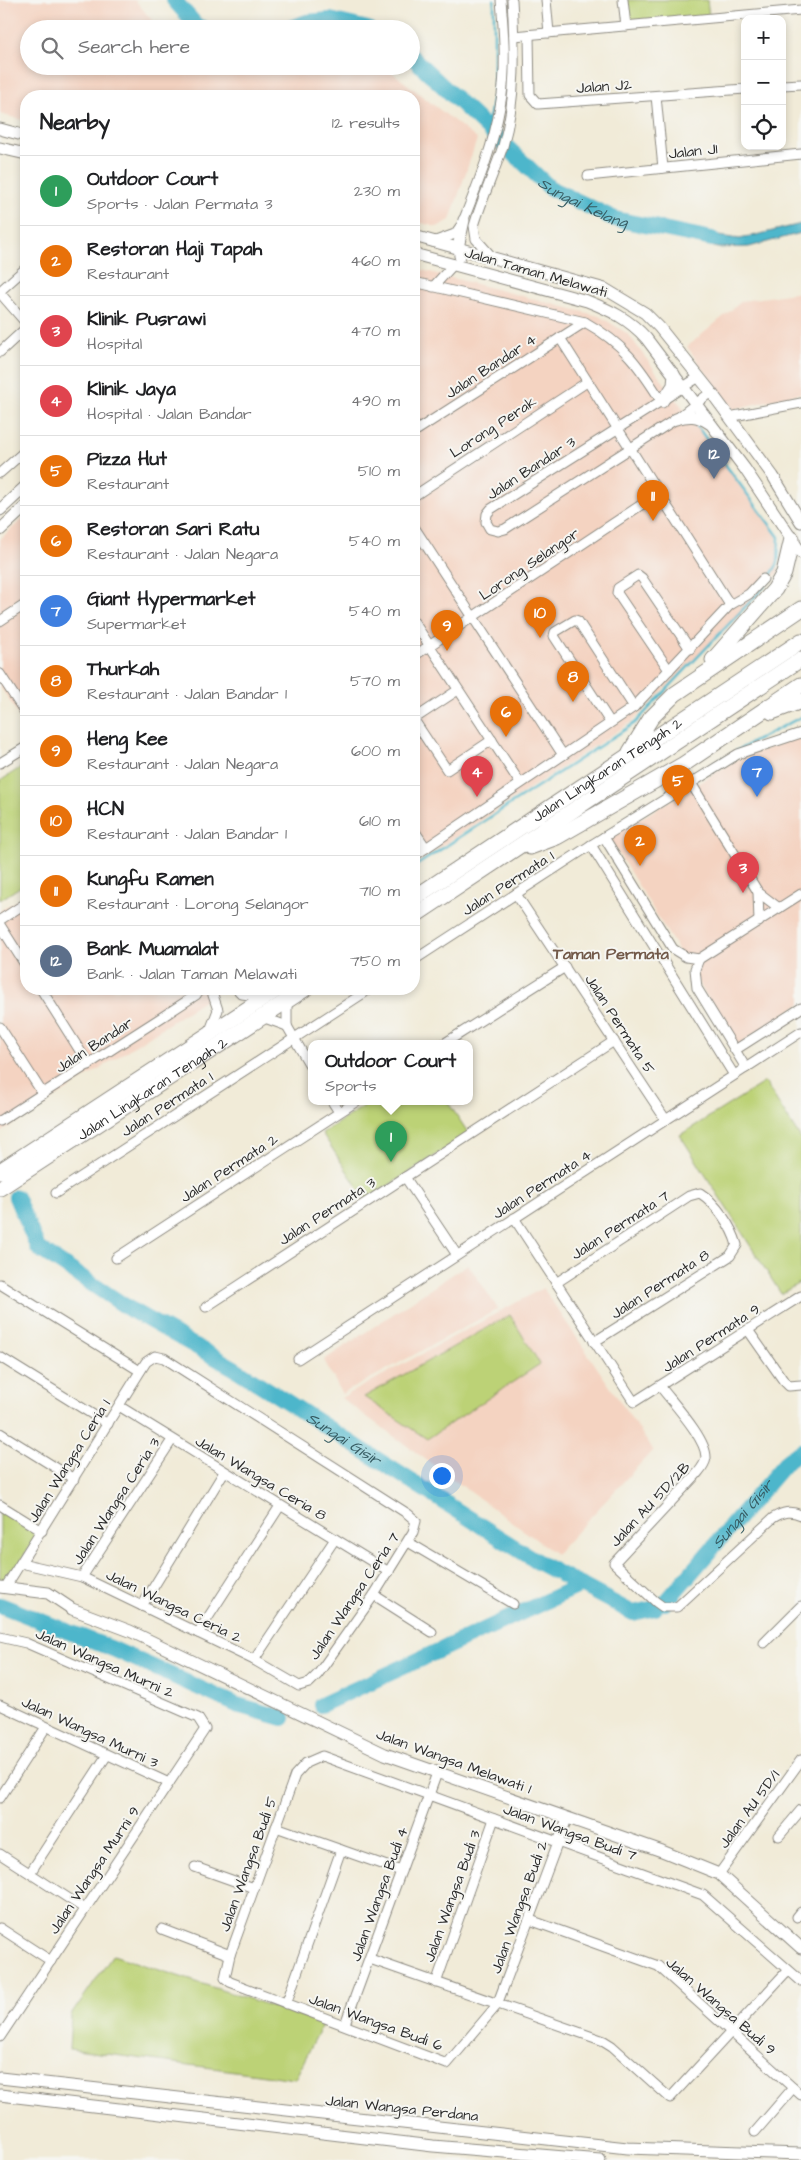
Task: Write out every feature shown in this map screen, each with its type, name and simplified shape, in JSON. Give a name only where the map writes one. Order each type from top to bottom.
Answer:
[{"type":"highway","points":[[699,676],[775,589],[784,573],[792,539]]},
{"type":"highway","points":[[628,756],[651,718],[675,694],[699,676],[801,609]]},
{"type":"highway","points":[[775,626],[786,621],[801,622]]},
{"type":"highway","name":"Jalan Lingkaran Tengah 2","points":[[420,894],[801,641]]},
{"type":"highway","name":"Jalan Lingkaran Tengah 2","points":[[420,912],[801,659]]},
{"type":"highway","points":[[505,856],[557,837],[684,764],[801,685]]},
{"type":"highway","points":[[748,721],[801,701]]},
{"type":"highway","name":"Jalan Lingkaran Tengah 2","points":[[0,1188],[262,1017],[277,995]]},
{"type":"highway","name":"Jalan Lingkaran Tengah 2","points":[[0,1171],[208,1035],[277,995]]},
{"type":"main road","points":[[0,129],[20,134]]},
{"type":"main road","points":[[0,148],[20,153]]},
{"type":"main road","points":[[464,220],[458,249],[463,263],[470,269]]},
{"type":"main road","name":"Jalan Taman Melawati","points":[[420,238],[605,288],[645,312],[657,324],[699,377],[773,476],[801,522]]},
{"type":"main road","name":"Jalan Taman Melawati","points":[[420,256],[587,301],[614,311],[635,326],[674,374],[801,553]]},
{"type":"main road","points":[[662,402],[673,385],[674,374]]},
{"type":"main road","points":[[676,420],[689,415],[702,418],[712,426]]},
{"type":"main road","points":[[0,510],[20,492]]},
{"type":"main road","points":[[0,530],[20,512]]},
{"type":"main road","name":"Jalan Wangsa Melawati 1","points":[[2,1588],[48,1593],[72,1609],[130,1632],[385,1754],[662,1851],[719,1874],[801,1948]]},
{"type":"main road","name":"Jalan Wangsa Perdana","points":[[0,2078],[627,2154],[801,2154]]},
{"type":"main road","points":[[0,2095],[433,2146],[600,2160]]},
{"type":"street","points":[[433,242],[455,234],[464,220],[493,140],[500,106],[504,37],[501,0]]},
{"type":"street","points":[[496,260],[476,239],[474,226],[503,144],[511,108],[514,36],[512,0]]},
{"type":"street","points":[[546,0],[549,33]]},
{"type":"street","points":[[623,0],[626,26]]},
{"type":"street","points":[[514,36],[801,10]]},
{"type":"street","name":"Jalan J2","points":[[529,35],[530,95],[538,104],[741,89]]},
{"type":"street","points":[[786,86],[801,84]]},
{"type":"street","points":[[656,96],[663,168]]},
{"type":"street","name":"Jalan J1","points":[[588,176],[801,154]]},
{"type":"street","points":[[433,287],[454,264]]},
{"type":"street","points":[[20,274],[0,292],[20,316]]},
{"type":"street","points":[[420,284],[585,322],[610,336],[638,364],[662,402]]},
{"type":"street","name":"Jalan Bandar 4","points":[[420,428],[585,322]]},
{"type":"street","points":[[0,352],[20,334]]},
{"type":"street","points":[[560,338],[730,605]]},
{"type":"street","name":"Jalan Bandar 3","points":[[699,377],[491,509],[487,514],[486,522],[490,529],[498,531],[505,529],[676,420],[710,392]]},
{"type":"street","name":"Lorong Perak","points":[[420,492],[588,382]]},
{"type":"street","points":[[729,417],[801,403]]},
{"type":"street","points":[[0,473],[20,455]]},
{"type":"street","name":"Lorong Selangor","points":[[420,652],[659,493]]},
{"type":"street","points":[[420,536],[563,755]]},
{"type":"street","points":[[670,670],[618,593],[618,588],[638,575],[642,578],[690,649]]},
{"type":"street","points":[[420,852],[634,707],[730,605],[749,594],[763,578]]},
{"type":"street","points":[[0,621],[20,608]]},
{"type":"street","points":[[610,722],[554,636],[555,632],[575,620],[578,621],[634,707]]},
{"type":"street","points":[[420,631],[520,783]]},
{"type":"street","points":[[0,674],[20,705]]},
{"type":"street","points":[[420,716],[458,690]]},
{"type":"street","points":[[420,729],[447,770],[492,740]]},
{"type":"street","name":"Jalan Permata 1","points":[[420,956],[591,844],[738,754],[801,734]]},
{"type":"street","points":[[0,763],[20,750]]},
{"type":"street","points":[[691,783],[758,892],[779,908]]},
{"type":"street","points":[[604,837],[673,949],[691,959],[699,959]]},
{"type":"street","points":[[420,839],[426,848]]},
{"type":"street","points":[[591,844],[734,1075]]},
{"type":"street","points":[[758,892],[758,922]]},
{"type":"street","name":"Jalan Permata 5","points":[[516,894],[666,1120]]},
{"type":"street","points":[[746,1068],[697,988],[695,967],[699,959],[801,894]]},
{"type":"street","points":[[0,920],[20,907]]},
{"type":"street","points":[[0,925],[20,957]]},
{"type":"street","points":[[450,1040],[565,967]]},
{"type":"street","points":[[45,995],[89,1064]]},
{"type":"street","name":"Jalan Bandar","points":[[0,1120],[193,995]]},
{"type":"street","points":[[204,995],[215,1001]]},
{"type":"street","points":[[208,1035],[218,1010],[213,995]]},
{"type":"street","points":[[277,995],[287,1026],[308,1062]]},
{"type":"street","name":"Jalan Permata 1","points":[[56,1193],[361,995]]},
{"type":"street","points":[[735,1050],[801,1008]]},
{"type":"street","points":[[262,1017],[287,1026]]},
{"type":"street","points":[[0,1027],[43,1094]]},
{"type":"street","name":"Jalan Permata 4","points":[[298,1359],[801,1032]]},
{"type":"street","name":"Jalan Permata 3","points":[[206,1307],[614,1041]]},
{"type":"street","points":[[335,1105],[339,1112]]},
{"type":"street","name":"Jalan Permata 2","points":[[116,1258],[350,1105]]},
{"type":"street","points":[[405,1176],[457,1255]]},
{"type":"street","name":"Jalan Permata 7","points":[[556,1283],[689,1196],[700,1193],[710,1199],[734,1236],[737,1245]]},
{"type":"street","points":[[514,1218],[594,1342]]},
{"type":"street","name":"Jalan Permata 8","points":[[594,1342],[730,1256],[737,1245]]},
{"type":"street","points":[[0,1284],[140,1371]]},
{"type":"street","name":"Jalan Permata 9","points":[[594,1342],[634,1402],[801,1296]]},
{"type":"street","points":[[748,1330],[783,1380],[789,1386],[801,1385]]},
{"type":"street","name":"Jalan Wangsa Ceria 7","points":[[140,1371],[146,1362],[155,1356],[164,1358],[408,1514],[416,1522],[414,1532],[374,1595],[318,1674],[308,1683]]},
{"type":"street","points":[[0,1357],[108,1424]]},
{"type":"street","name":"Jalan Wangsa Ceria 1","points":[[2,1588],[42,1531],[140,1371]]},
{"type":"street","name":"Jalan AU 5D/2B","points":[[660,1386],[699,1438],[705,1449],[706,1460],[696,1475],[614,1563],[656,1602],[671,1608],[684,1601],[772,1518],[784,1512],[793,1511],[801,1515]]},
{"type":"street","name":"Jalan Wangsa Ceria 8","points":[[119,1406],[388,1572]]},
{"type":"street","points":[[0,1433],[74,1479]]},
{"type":"street","name":"Jalan Wangsa Ceria 3","points":[[82,1578],[172,1440]]},
{"type":"street","points":[[142,1606],[224,1472]]},
{"type":"street","points":[[0,1505],[42,1531]]},
{"type":"street","points":[[198,1634],[280,1506]]},
{"type":"street","points":[[254,1660],[335,1540]]},
{"type":"street","points":[[408,1542],[513,1604]]},
{"type":"street","name":"Jalan Wangsa Ceria 2","points":[[21,1563],[82,1578],[254,1660],[300,1686],[308,1683]]},
{"type":"street","points":[[374,1595],[432,1632]]},
{"type":"street","points":[[764,1643],[801,1606]]},
{"type":"street","name":"Jalan Wangsa Murni 2","points":[[0,1637],[26,1643],[198,1718]]},
{"type":"street","name":"Jalan Wangsa Murni 3","points":[[0,1705],[169,1783]]},
{"type":"street","name":"Jalan Wangsa Murni 9","points":[[0,2037],[205,1729],[198,1718]]},
{"type":"street","points":[[0,1798],[46,1727]]},
{"type":"street","points":[[30,1873],[107,1755]]},
{"type":"street","name":"Jalan Wangsa Budi 7","points":[[306,1762],[322,1756],[703,1896],[801,1981]]},
{"type":"street","name":"Jalan Wangsa Budi 5","points":[[225,1978],[230,1955],[294,1775],[306,1762]]},
{"type":"street","name":"Jalan AU 5D/1","points":[[719,1874],[800,1763]]},
{"type":"street","name":"Jalan Wangsa Budi 4","points":[[346,2024],[437,1773]]},
{"type":"street","points":[[779,1836],[801,1810]]},
{"type":"street","name":"Jalan Wangsa Budi 3","points":[[436,1983],[494,1819]]},
{"type":"street","name":"Jalan Wangsa Budi 2","points":[[497,2005],[567,1819]]},
{"type":"street","points":[[276,1827],[401,1871]]},
{"type":"street","points":[[286,2004],[340,1850]]},
{"type":"street","points":[[0,1854],[85,1909]]},
{"type":"street","points":[[195,1867],[254,1888]]},
{"type":"street","name":"Jalan Wangsa Budi 9","points":[[530,1920],[658,1966],[801,2095]]},
{"type":"street","points":[[0,1928],[51,1961]]},
{"type":"street","points":[[162,1929],[230,1955]]},
{"type":"street","points":[[370,1959],[609,2043],[670,2098],[788,1970]]},
{"type":"street","name":"Jalan Wangsa Budi 6","points":[[225,1978],[230,1982],[286,2004],[346,2024],[447,2064],[497,2005]]},
{"type":"street","points":[[754,2132],[793,2088]]},
{"type":"shaded area","points":[[0,0],[135,0],[152,20],[20,20],[20,75],[395,75],[415,90],[20,90],[20,119],[0,114]]},
{"type":"shaded area","points":[[420,94],[477,139],[450,220],[437,227],[420,223]]},
{"type":"shaded area","points":[[420,270],[599,316],[628,334],[777,535],[779,572],[633,721],[420,860]]},
{"type":"shaded area","points":[[801,292],[801,393],[733,409],[687,347],[742,301]]},
{"type":"shaded area","points":[[20,521],[20,717],[0,686],[0,539]]},
{"type":"shaded area","points":[[801,737],[801,1004],[737,1045],[609,838],[740,758]]},
{"type":"shaded area","points":[[20,899],[20,995],[213,995],[0,1133],[0,911]]},
{"type":"shaded area","points":[[468,1264],[498,1309],[342,1394],[324,1360]]},
{"type":"shaded area","points":[[543,1288],[653,1450],[556,1554],[341,1398]]},
{"type":"green space","points":[[627,0],[707,0],[709,16],[629,24]]},
{"type":"green space","points":[[20,768],[20,887],[0,900],[0,781]]},
{"type":"green space","points":[[765,1082],[801,1139],[801,1282],[781,1294],[680,1135]]},
{"type":"green space","points":[[366,1105],[450,1105],[469,1134],[366,1200],[322,1133]]},
{"type":"green space","points":[[510,1315],[540,1364],[427,1439],[364,1397]]},
{"type":"green space","points":[[0,1506],[39,1531],[7,1584],[0,1583]]},
{"type":"green space","points":[[113,1955],[323,2023],[295,2079],[69,2049],[71,2015]]},
{"type":"water","points":[[801,224],[801,233],[749,247],[717,248],[691,239],[691,232],[740,239]]},
{"type":"waterway","name":"Sungai Kelang","points":[[174,0],[192,20]]},
{"type":"waterway","points":[[488,126],[494,90],[494,0]]},
{"type":"waterway","name":"Sungai Kelang","points":[[420,65],[550,188],[615,219],[712,239]]},
{"type":"waterway","points":[[420,863],[635,723],[764,587],[778,563],[779,537],[696,425]]},
{"type":"waterway","points":[[736,751],[801,717]]},
{"type":"waterway","points":[[707,768],[725,757]]},
{"type":"waterway","name":"Sungai Gisir","points":[[16,1197],[38,1248],[131,1310],[234,1368],[541,1564],[633,1613],[655,1608]]},
{"type":"waterway","name":"Sungai Gisir","points":[[665,1603],[788,1460],[801,1451]]},
{"type":"waterway","points":[[321,1705],[581,1585]]},
{"type":"waterway","points":[[0,1605],[113,1649],[237,1705],[283,1718]]},
{"type":"place","name":"Bank Muamalat","points":[[714,479]]},
{"type":"place","name":"Kungfu Ramen","points":[[653,521]]},
{"type":"place","name":"HCN","points":[[540,638]]},
{"type":"place","name":"Heng Kee","points":[[447,651]]},
{"type":"place","name":"Thurkah","points":[[573,702]]},
{"type":"place","name":"Restoran Sari Ratu","points":[[506,737]]},
{"type":"place","name":"Klinik Jaya","points":[[477,797]]},
{"type":"place","name":"Giant Hypermarket","points":[[757,797]]},
{"type":"place","name":"Pizza Hut","points":[[678,806]]},
{"type":"place","name":"Restoran Haji Tapah","points":[[640,866]]},
{"type":"place","name":"Klinik Pusrawi","points":[[743,893]]},
{"type":"place","name":"Outdoor Court","points":[[391,1162]]},
{"type":"district","name":"Taman Permata","points":[[611,953]]}]
